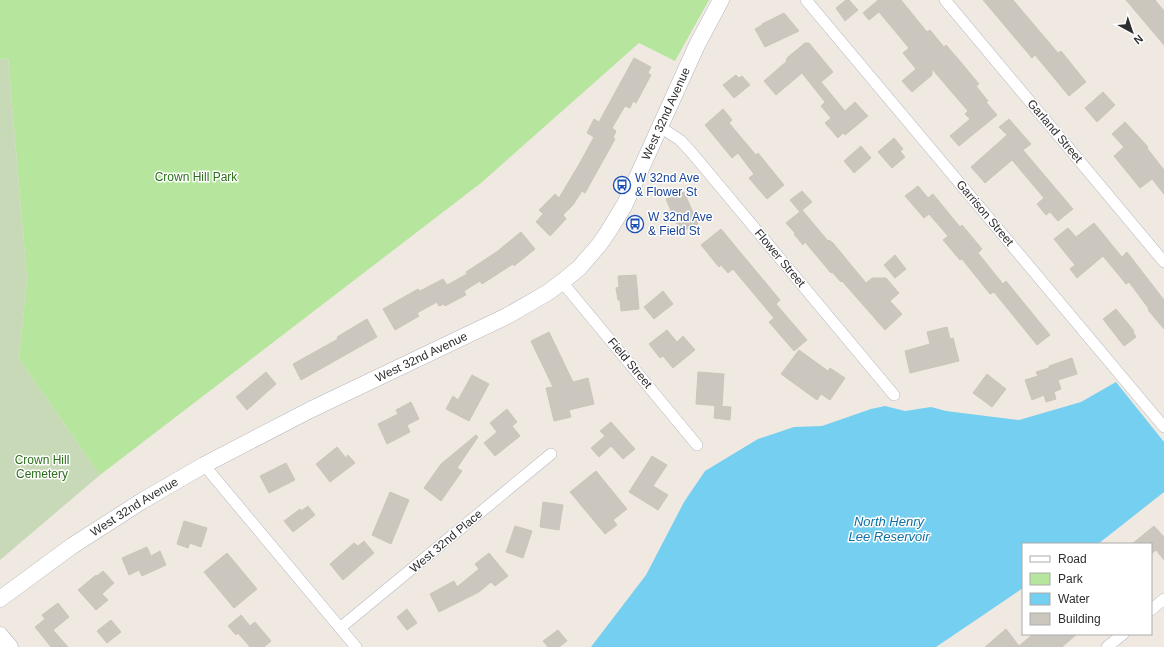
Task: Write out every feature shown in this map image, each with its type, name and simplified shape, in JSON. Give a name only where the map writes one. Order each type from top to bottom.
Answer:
[{"type":"street","name":"West 32nd Avenue","points":[[0,599],[79,541],[142,501],[204,465],[310,410],[507,316],[547,293],[562,282],[589,257],[608,232],[634,185],[697,45],[721,0]]},
{"type":"street","name":"Garrison Street","points":[[806,0],[1164,427]]},
{"type":"street","name":"Garland Street","points":[[945,0],[1164,262]]},
{"type":"street","name":"Flower Street","points":[[660,128],[676,137],[692,153],[894,395]]},
{"type":"street","name":"Field Street","points":[[562,282],[697,444]]},
{"type":"street","name":"West 32nd Place","points":[[340,628],[551,454]]},
{"type":"street","points":[[204,465],[356,647]]},
{"type":"street","points":[[1152,609],[1164,599]]},
{"type":"street","points":[[0,635],[10,647]]},
{"type":"street","points":[[1107,647],[1122,635]]},
{"type":"green space","name":"Crown Hill Park","points":[[0,0],[709,0],[675,61],[639,43],[481,183],[100,475],[19,359],[27,278],[8,58],[0,60]]},
{"type":"green space","name":"Crown Hill Cemetery","points":[[8,58],[27,278],[19,359],[100,475],[0,560],[0,60]]},
{"type":"water","name":"North Henry Lee Reservoir","points":[[1116,382],[1164,442],[1164,492],[1099,543],[1022,543],[1022,589],[936,647],[591,647],[646,575],[684,502],[705,471],[758,439],[794,427],[822,426],[871,409],[885,406],[905,411],[931,407],[946,411],[1019,420],[1081,402]]},
{"type":"building","points":[[846,0],[849,0],[858,10],[845,21],[836,8]]},
{"type":"building","points":[[878,0],[901,0],[927,32],[930,30],[944,47],[946,45],[959,60],[979,84],[976,86],[988,101],[986,102],[997,115],[959,146],[950,136],[970,119],[965,114],[968,111],[932,69],[932,75],[912,92],[902,81],[916,69],[903,53],[909,48],[879,12],[869,20],[863,13]]},
{"type":"building","points":[[983,0],[1013,0],[1058,53],[1061,51],[1086,82],[1069,96],[1035,55],[1032,58]]},
{"type":"building","points":[[1126,0],[1155,0],[1164,11],[1164,45]]},
{"type":"building","points":[[784,13],[799,31],[765,47],[755,29]]},
{"type":"building","points":[[805,43],[809,43],[833,72],[821,82],[845,111],[855,102],[868,116],[845,135],[843,133],[838,138],[825,123],[831,118],[821,106],[825,102],[802,73],[776,95],[764,81],[787,61],[786,60],[788,57]]},
{"type":"building","points":[[634,58],[651,67],[648,73],[651,75],[636,103],[633,101],[630,108],[625,106],[612,128],[616,131],[613,138],[615,139],[585,193],[582,191],[573,205],[563,215],[566,219],[550,236],[536,222],[543,214],[539,210],[555,194],[559,198],[594,137],[587,133],[594,119],[599,122]]},
{"type":"building","points":[[736,75],[739,78],[742,76],[750,85],[734,98],[723,85]]},
{"type":"building","points":[[1103,92],[1115,105],[1097,122],[1085,108]]},
{"type":"building","points":[[723,109],[732,120],[729,123],[756,155],[758,153],[784,185],[767,199],[749,178],[754,174],[738,153],[732,158],[705,125]]},
{"type":"building","points":[[1009,119],[1031,144],[1023,150],[1073,209],[1058,221],[1050,212],[1046,215],[1037,204],[1044,198],[1012,160],[985,183],[971,167],[1007,135],[999,127]]},
{"type":"building","points":[[1125,122],[1148,147],[1147,148],[1164,170],[1164,194],[1152,179],[1140,188],[1114,156],[1124,147],[1112,134]]},
{"type":"building","points":[[894,138],[903,149],[900,151],[905,157],[892,168],[878,152]]},
{"type":"building","points":[[861,146],[871,158],[854,173],[844,161]]},
{"type":"building","points":[[918,186],[928,198],[933,194],[960,227],[962,225],[982,249],[978,253],[1003,284],[1006,281],[1050,335],[1037,345],[994,292],[990,294],[962,259],[960,260],[943,240],[948,236],[929,214],[924,218],[905,196]]},
{"type":"building","points":[[802,191],[812,202],[800,212],[790,200]]},
{"type":"building","points":[[684,192],[698,224],[680,232],[666,199]]},
{"type":"building","points":[[802,210],[828,241],[829,240],[833,243],[866,283],[872,278],[886,278],[899,293],[890,301],[902,314],[885,330],[842,281],[841,282],[832,272],[831,273],[805,242],[803,245],[786,223]]},
{"type":"building","points":[[1094,223],[1122,257],[1127,252],[1164,300],[1164,329],[1148,310],[1149,309],[1129,282],[1126,284],[1103,256],[1077,278],[1070,269],[1075,265],[1054,239],[1068,228],[1076,237]]},
{"type":"building","points":[[721,229],[780,300],[776,304],[807,340],[794,351],[769,322],[774,318],[733,269],[728,273],[721,265],[719,267],[701,245]]},
{"type":"building","points":[[521,232],[535,249],[514,266],[513,264],[482,284],[480,281],[464,291],[466,295],[445,306],[444,304],[439,306],[437,302],[417,313],[419,316],[395,330],[383,309],[418,289],[420,291],[443,279],[447,285],[467,274],[466,272],[501,249]]},
{"type":"building","points":[[895,255],[906,269],[895,278],[884,265]]},
{"type":"building","points":[[636,275],[639,309],[621,311],[620,300],[618,300],[616,288],[619,287],[618,276]]},
{"type":"building","points":[[663,291],[673,304],[654,319],[644,307]]},
{"type":"building","points":[[1116,309],[1134,331],[1133,332],[1136,337],[1124,346],[1103,319]]},
{"type":"building","points":[[367,319],[377,337],[301,380],[293,364],[338,339],[337,337]]},
{"type":"building","points":[[947,327],[950,339],[953,338],[959,361],[910,373],[905,351],[930,344],[927,332]]},
{"type":"building","points":[[667,330],[677,342],[683,336],[695,350],[673,368],[663,356],[660,358],[649,344]]},
{"type":"building","points":[[549,332],[573,382],[588,378],[594,404],[569,410],[571,417],[554,421],[546,388],[553,387],[531,341]]},
{"type":"building","points":[[799,350],[828,371],[830,368],[845,378],[830,400],[821,394],[817,400],[781,374]]},
{"type":"building","points":[[1072,358],[1077,374],[1058,380],[1061,389],[1054,392],[1056,399],[1046,402],[1044,395],[1032,400],[1025,380],[1038,376],[1036,372]]},
{"type":"building","points":[[266,372],[276,384],[247,410],[236,397]]},
{"type":"building","points":[[698,372],[724,374],[722,406],[696,404]]},
{"type":"building","points":[[987,374],[1006,389],[992,407],[973,393]]},
{"type":"building","points":[[472,375],[489,384],[469,421],[446,409],[453,396],[458,400]]},
{"type":"building","points":[[411,402],[419,419],[407,425],[410,432],[387,444],[378,424],[398,414],[396,410]]},
{"type":"building","points":[[715,406],[731,407],[730,420],[714,418]]},
{"type":"building","points":[[507,409],[517,422],[512,426],[520,436],[495,456],[484,443],[497,432],[490,423]]},
{"type":"building","points":[[611,422],[635,449],[623,459],[611,446],[599,457],[591,448],[605,436],[600,431]]},
{"type":"building","points":[[476,435],[478,437],[457,468],[462,471],[441,501],[424,488],[441,464]]},
{"type":"building","points":[[337,447],[346,458],[348,455],[355,463],[330,482],[316,464]]},
{"type":"building","points":[[652,456],[667,465],[653,486],[668,495],[658,510],[629,492]]},
{"type":"building","points":[[286,463],[295,480],[269,493],[260,476]]},
{"type":"building","points":[[596,471],[627,509],[613,520],[617,525],[605,534],[570,492]]},
{"type":"building","points":[[390,492],[409,500],[391,544],[372,535]]},
{"type":"building","points":[[543,502],[563,505],[559,530],[540,527]]},
{"type":"building","points":[[308,506],[315,515],[293,532],[284,521],[300,509],[301,511]]},
{"type":"building","points":[[184,521],[207,528],[201,547],[190,543],[188,548],[177,544]]},
{"type":"building","points":[[515,526],[532,531],[523,558],[506,552]]},
{"type":"building","points":[[1154,526],[1164,537],[1164,560],[1156,550],[1152,553],[1152,543],[1133,543]]},
{"type":"building","points":[[364,541],[374,553],[343,580],[330,564],[354,543],[358,546]]},
{"type":"building","points":[[147,547],[151,556],[160,551],[166,565],[142,576],[139,570],[129,575],[122,558]]},
{"type":"building","points":[[227,553],[257,589],[234,608],[204,572]]},
{"type":"building","points":[[489,553],[508,576],[495,586],[491,582],[479,592],[439,612],[430,594],[454,581],[457,587],[479,569],[475,564]]},
{"type":"building","points":[[103,571],[114,583],[102,594],[108,600],[96,610],[78,590]]},
{"type":"building","points":[[58,603],[69,617],[53,630],[68,647],[51,647],[35,627],[45,619],[42,615]]},
{"type":"building","points":[[407,609],[417,623],[407,630],[397,617]]},
{"type":"building","points":[[241,615],[250,626],[255,622],[271,641],[264,647],[250,647],[238,633],[236,635],[228,626]]},
{"type":"building","points":[[111,620],[121,632],[107,643],[97,631]]},
{"type":"building","points":[[1006,629],[1019,646],[1032,635],[1076,635],[1062,647],[985,647]]},
{"type":"building","points":[[558,630],[567,641],[559,647],[548,647],[543,641]]},
{"type":"place","name":"W 32nd Ave & Flower St","points":[[622,185]]},
{"type":"place","name":"W 32nd Ave & Field St","points":[[635,224]]}]
